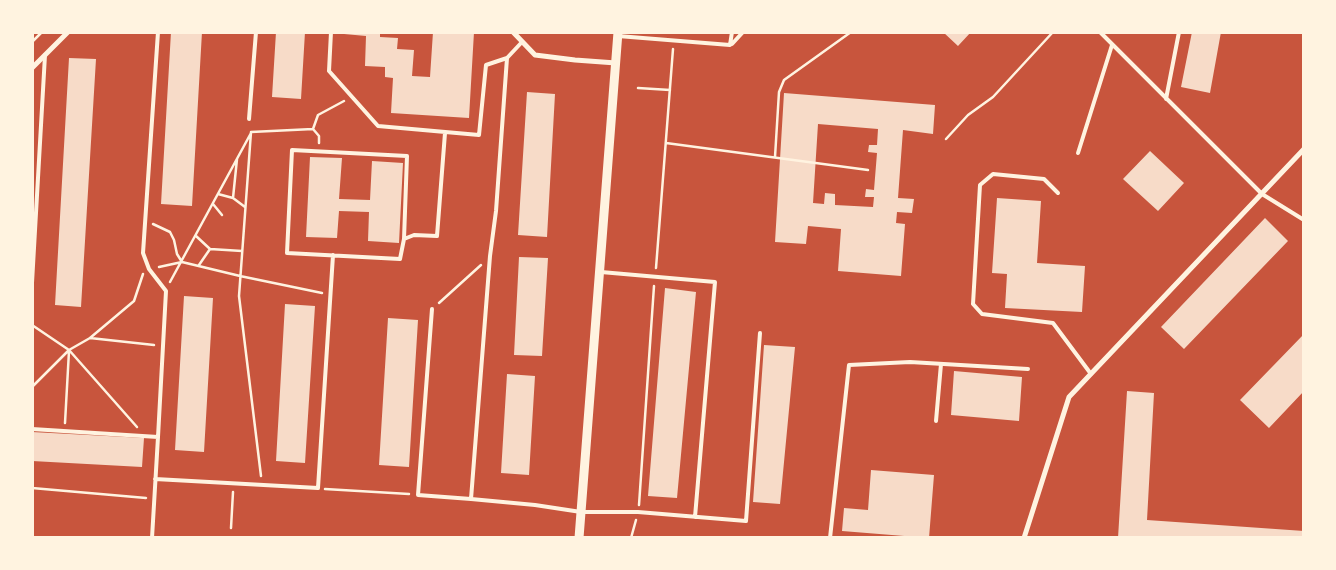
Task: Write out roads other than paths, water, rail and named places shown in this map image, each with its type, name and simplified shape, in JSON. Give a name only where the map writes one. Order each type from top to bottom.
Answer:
[{"type":"street","points":[[32,68],[68,32]]},
{"type":"street","points":[[513,32],[535,55],[616,63]]},
{"type":"street","points":[[579,538],[618,34]]},
{"type":"street","points":[[1024,538],[1070,397],[1304,149]]},
{"type":"lane","points":[[152,538],[166,291],[149,269],[143,253],[158,32]]},
{"type":"lane","points":[[249,119],[256,32]]},
{"type":"lane","points":[[331,32],[329,72],[378,126],[479,135],[486,65],[507,58],[522,42]]},
{"type":"lane","points":[[732,32],[732,44]]},
{"type":"lane","points":[[732,44],[744,32]]},
{"type":"lane","points":[[1100,32],[1262,194],[1304,220]]},
{"type":"lane","points":[[1166,99],[1179,32]]},
{"type":"lane","points":[[618,34],[732,44]]},
{"type":"lane","points":[[1078,153],[1112,44]]},
{"type":"lane","points":[[32,283],[45,55]]},
{"type":"lane","points":[[470,499],[490,256],[496,211],[507,58]]},
{"type":"lane","points":[[404,239],[414,235],[437,236],[445,133]]},
{"type":"lane","points":[[292,150],[407,156],[404,239],[400,258],[287,253],[292,150]]},
{"type":"lane","points":[[1058,193],[1044,179],[993,174],[980,185],[972,304],[982,314],[1053,324],[1091,374]]},
{"type":"lane","points":[[155,479],[318,488],[333,255]]},
{"type":"lane","points":[[600,272],[715,282],[695,517]]},
{"type":"lane","points":[[432,309],[418,495],[535,505],[581,512],[638,512],[746,521],[760,333]]},
{"type":"lane","points":[[830,538],[849,365],[910,362],[1028,368]]},
{"type":"lane","points":[[936,421],[942,364]]},
{"type":"lane","points":[[32,429],[158,437]]}]
